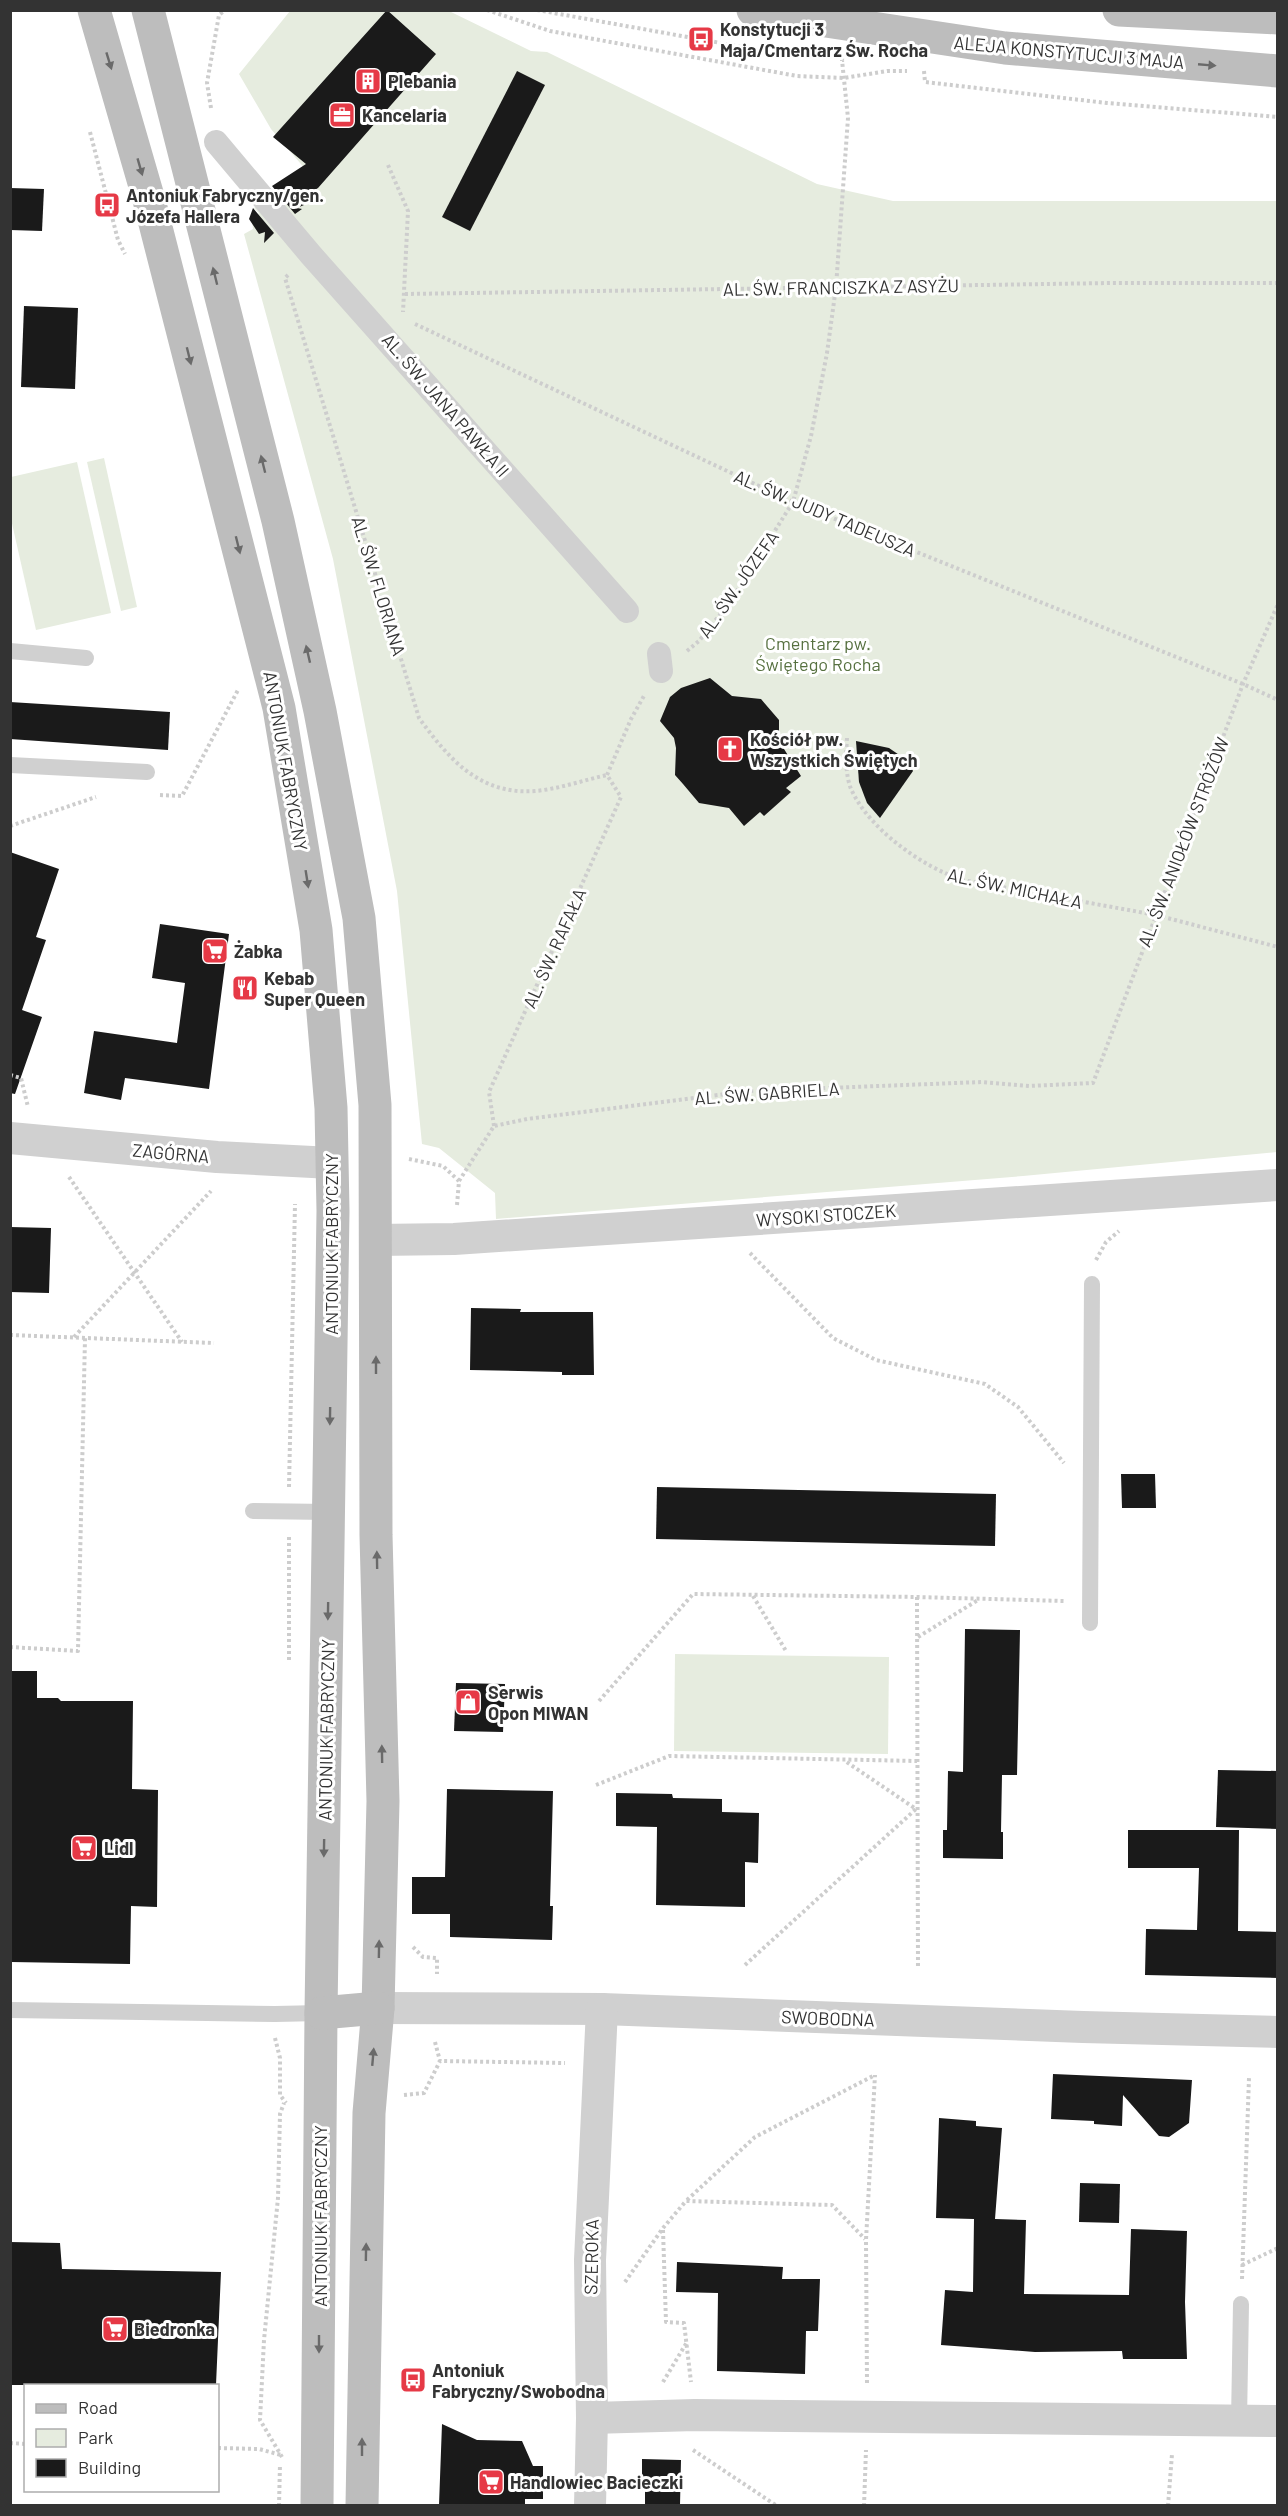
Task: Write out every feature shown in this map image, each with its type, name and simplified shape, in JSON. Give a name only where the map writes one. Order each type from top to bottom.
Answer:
[{"type":"main road","name":"ANTONIUK FABRYCZNY","points":[[94,10],[152,211],[279,708],[316,930],[332,1163],[317,2505]]},
{"type":"main road","points":[[148,10],[278,521],[320,711],[359,918],[375,1105],[376,1535],[383,1801],[378,2008],[369,2113],[362,2505]]},
{"type":"main road","name":"ALEJA KONSTYTUCJI 3 MAJA","points":[[753,10],[1005,48],[1278,70]]},
{"type":"main road","points":[[1119,10],[1278,18]]},
{"type":"main road","points":[[124,111],[171,100]]},
{"type":"main road","points":[[321,2013],[378,2008]]},
{"type":"street","name":"AL. ŚW. JANA PAWŁA II","points":[[216,142],[311,255],[386,337],[627,612]]},
{"type":"street","name":"ZAGÓRNA","points":[[10,1138],[217,1157],[332,1163]]},
{"type":"street","name":"WYSOKI STOCZEK","points":[[375,1240],[454,1239],[1278,1185]]},
{"type":"street","name":"SWOBODNA","points":[[378,2008],[602,2010],[1278,2032]]},
{"type":"street","name":"SZEROKA","points":[[590,2505],[592,2418],[590,2260],[602,2010]]},
{"type":"street","points":[[592,2418],[695,2415],[1278,2421]]},
{"type":"lane","points":[[10,651],[86,658]]},
{"type":"lane","points":[[10,765],[147,772]]},
{"type":"lane","points":[[1090,1623],[1092,1284]]},
{"type":"lane","points":[[253,1511],[329,1512]]},
{"type":"lane","points":[[10,2010],[321,2013]]},
{"type":"lane","points":[[1239,2421],[1241,2304]]},
{"type":"path","points":[[487,10],[550,31],[796,76],[844,78],[886,71],[933,71]]},
{"type":"path","points":[[537,10],[782,54],[822,58]]},
{"type":"path","points":[[832,59],[842,60]]},
{"type":"path","points":[[924,70],[924,82],[1107,103],[1278,117]]},
{"type":"path","name":"AL. ŚW. JÓZEFA","points":[[607,775],[660,663],[699,641],[730,602],[794,502],[811,436],[827,353],[836,287],[848,118],[844,78]]},
{"type":"path","points":[[386,337],[402,319],[408,211],[388,165]]},
{"type":"path","name":"AL. ŚW. FLORIANA","points":[[311,255],[285,278],[419,718],[439,744],[459,765],[479,781],[506,789],[535,791],[607,775]]},
{"type":"path","name":"AL. ŚW. FRANCISZKA Z ASYŻU","points":[[405,294],[1278,283]]},
{"type":"path","name":"AL. ŚW. JUDY TADEUSZA","points":[[402,319],[794,502],[1278,700]]},
{"type":"path","name":"AL. ŚW. ANIOŁÓW STRÓŻÓW","points":[[1093,1083],[1243,684],[1278,603]]},
{"type":"path","points":[[158,795],[182,796],[242,684]]},
{"type":"path","name":"AL. ŚW. MICHAŁA","points":[[847,738],[846,760],[850,786],[862,808],[893,838],[924,863],[941,873],[963,880],[1156,915],[1278,947]]},
{"type":"path","points":[[10,826],[111,791],[110,770]]},
{"type":"path","name":"AL. ŚW. RAFAŁA","points":[[494,1126],[489,1092],[621,797],[607,775]]},
{"type":"path","name":"AL. ŚW. GABRIELA","points":[[494,1126],[527,1119],[750,1091],[982,1082],[1029,1086],[1093,1083]]},
{"type":"path","points":[[408,1158],[443,1166],[459,1181],[494,1126]]},
{"type":"path","points":[[65,1172],[182,1342]]},
{"type":"path","points":[[74,1337],[216,1186]]},
{"type":"path","points":[[721,1222],[833,1338],[876,1360],[985,1384],[1018,1407],[1091,1495]]},
{"type":"path","points":[[10,1335],[214,1343]]},
{"type":"path","points":[[10,1647],[78,1651],[85,1338]]},
{"type":"path","points":[[598,1701],[693,1594],[1089,1601]]},
{"type":"path","points":[[753,1595],[786,1651]]},
{"type":"path","points":[[917,1597],[918,1969]]},
{"type":"path","points":[[917,1637],[979,1599]]},
{"type":"path","points":[[596,1785],[669,1756],[917,1761]]},
{"type":"path","points":[[844,1761],[916,1809]]},
{"type":"path","points":[[745,1965],[916,1809]]},
{"type":"path","points":[[275,2014],[274,2031],[280,2058],[280,2096],[285,2102]]},
{"type":"path","points":[[403,2096],[424,2093],[440,2061],[599,2063]]},
{"type":"path","points":[[623,2284],[663,2228],[687,2201],[755,2136],[874,2075],[866,2240],[867,2417],[864,2505]]},
{"type":"path","points":[[1241,2304],[1249,2078]]},
{"type":"path","points":[[687,2201],[832,2205],[866,2240]]},
{"type":"path","points":[[663,2228],[666,2322],[684,2323],[695,2415]]},
{"type":"path","points":[[1242,2265],[1278,2248]]},
{"type":"path","points":[[1168,2505],[1175,2420]]},
{"type":"path","points":[[219,2448],[259,2450],[281,2455]]},
{"type":"green space","name":"Cmentarz pw. Świętego Rocha","points":[[290,11],[449,11],[531,51],[547,52],[817,184],[893,201],[1277,201],[1277,1152],[1023,1176],[496,1219],[495,1193],[439,1148],[422,1144],[397,891],[333,559],[244,234],[253,229],[252,220],[259,213],[254,208],[273,191],[278,196],[306,170],[271,129],[239,74]]},
{"type":"green space","points":[[104,458],[137,607],[121,611],[87,462]]},
{"type":"green space","points":[[77,462],[111,613],[36,630],[11,519],[11,477]]},
{"type":"green space","points":[[675,1654],[889,1657],[888,1754],[674,1751]]},
{"type":"building","name":"Plebania","points":[[387,10],[436,54],[318,188],[310,193],[304,205],[297,208],[302,209],[295,214],[272,186],[306,164],[273,137]]},
{"type":"building","points":[[517,71],[545,85],[470,231],[442,217]]},
{"type":"building","points":[[10,188],[44,189],[42,231],[10,230]]},
{"type":"building","points":[[253,208],[274,233],[264,243],[265,232],[259,234],[249,219]]},
{"type":"building","points":[[24,306],[78,308],[75,389],[21,387]]},
{"type":"building","name":"Kościół pw. Wszystkich Świętych","points":[[710,678],[732,696],[761,699],[779,720],[779,736],[784,749],[801,776],[786,788],[791,792],[764,816],[760,812],[744,826],[729,808],[699,803],[675,775],[674,738],[660,721],[670,697],[681,688]]},
{"type":"building","points":[[10,702],[170,712],[168,750],[10,739]]},
{"type":"building","points":[[856,741],[889,748],[908,761],[913,771],[880,818],[867,803],[859,782]]},
{"type":"building","points":[[10,852],[59,869],[36,937],[46,940],[22,1010],[42,1017],[15,1094],[10,1093]]},
{"type":"building","points":[[160,924],[229,934],[209,1089],[125,1078],[121,1100],[84,1093],[94,1031],[177,1043],[185,983],[152,978]]},
{"type":"building","points":[[10,1227],[51,1228],[49,1293],[10,1292]]},
{"type":"building","points":[[471,1308],[521,1309],[520,1312],[593,1312],[594,1375],[470,1370]]},
{"type":"building","points":[[1121,1474],[1155,1474],[1156,1508],[1122,1508]]},
{"type":"building","points":[[657,1487],[996,1494],[995,1546],[656,1539]]},
{"type":"building","points":[[965,1629],[1020,1630],[1017,1775],[1002,1775],[1003,1859],[943,1858],[943,1830],[947,1830],[948,1771],[963,1772]]},
{"type":"building","name":"Lidl","points":[[10,1671],[37,1671],[37,1698],[58,1698],[61,1701],[133,1701],[132,1789],[158,1790],[157,1907],[131,1906],[130,1964],[11,1962]]},
{"type":"building","points":[[456,1683],[505,1684],[503,1732],[454,1731]]},
{"type":"building","points":[[1218,1770],[1278,1771],[1278,1829],[1216,1827]]},
{"type":"building","points":[[447,1789],[553,1791],[550,1906],[553,1906],[552,1940],[450,1937],[450,1914],[412,1914],[412,1877],[445,1877]]},
{"type":"building","points":[[616,1793],[672,1794],[673,1798],[722,1799],[722,1812],[759,1813],[758,1863],[745,1862],[745,1907],[656,1905],[657,1827],[616,1826]]},
{"type":"building","points":[[1128,1830],[1239,1830],[1238,1931],[1278,1932],[1278,1978],[1145,1975],[1146,1929],[1197,1930],[1199,1868],[1128,1868]]},
{"type":"building","points":[[1053,2074],[1192,2080],[1189,2123],[1169,2137],[1159,2136],[1123,2095],[1122,2126],[1094,2124],[1094,2121],[1051,2119]]},
{"type":"building","points":[[939,2118],[976,2121],[976,2126],[1002,2128],[995,2219],[1026,2220],[1024,2294],[1129,2295],[1131,2229],[1187,2231],[1185,2302],[1187,2359],[1123,2359],[1122,2351],[1035,2352],[941,2345],[945,2290],[973,2292],[974,2219],[936,2218]]},
{"type":"building","points":[[1080,2183],[1120,2184],[1119,2223],[1079,2222]]},
{"type":"building","name":"Biedronka","points":[[10,2242],[60,2243],[62,2269],[221,2272],[216,2384],[10,2385]]},
{"type":"building","points":[[677,2262],[783,2267],[782,2279],[820,2279],[818,2331],[806,2331],[805,2374],[717,2371],[718,2293],[676,2292]]},
{"type":"building","name":"Handlowiec Bacieczki","points":[[442,2424],[477,2440],[522,2441],[533,2466],[543,2466],[543,2499],[525,2499],[525,2505],[439,2505]]},
{"type":"building","points":[[642,2459],[681,2460],[680,2505],[645,2505],[645,2491],[642,2491]]},
{"type":"place","name":"Konstytucji 3 Maja/Cmentarz Św. Rocha","points":[[701,39]]},
{"type":"place","name":"Plebania","points":[[368,81]]},
{"type":"place","name":"Kancelaria","points":[[342,115]]},
{"type":"place","name":"Antoniuk Fabryczny/gen. Józefa Hallera","points":[[107,205]]},
{"type":"place","name":"Kościół pw. Wszystkich Świętych","points":[[730,749]]},
{"type":"place","name":"Żabka","points":[[215,951]]},
{"type":"place","name":"Kebab Super Queen","points":[[245,988]]},
{"type":"place","name":"Serwis Opon MIWAN","points":[[468,1702]]},
{"type":"place","name":"Lidl","points":[[84,1848]]},
{"type":"place","name":"Biedronka","points":[[115,2329]]},
{"type":"place","name":"Antoniuk Fabryczny/Swobodna","points":[[413,2380]]},
{"type":"place","name":"Handlowiec Bacieczki","points":[[491,2482]]}]
